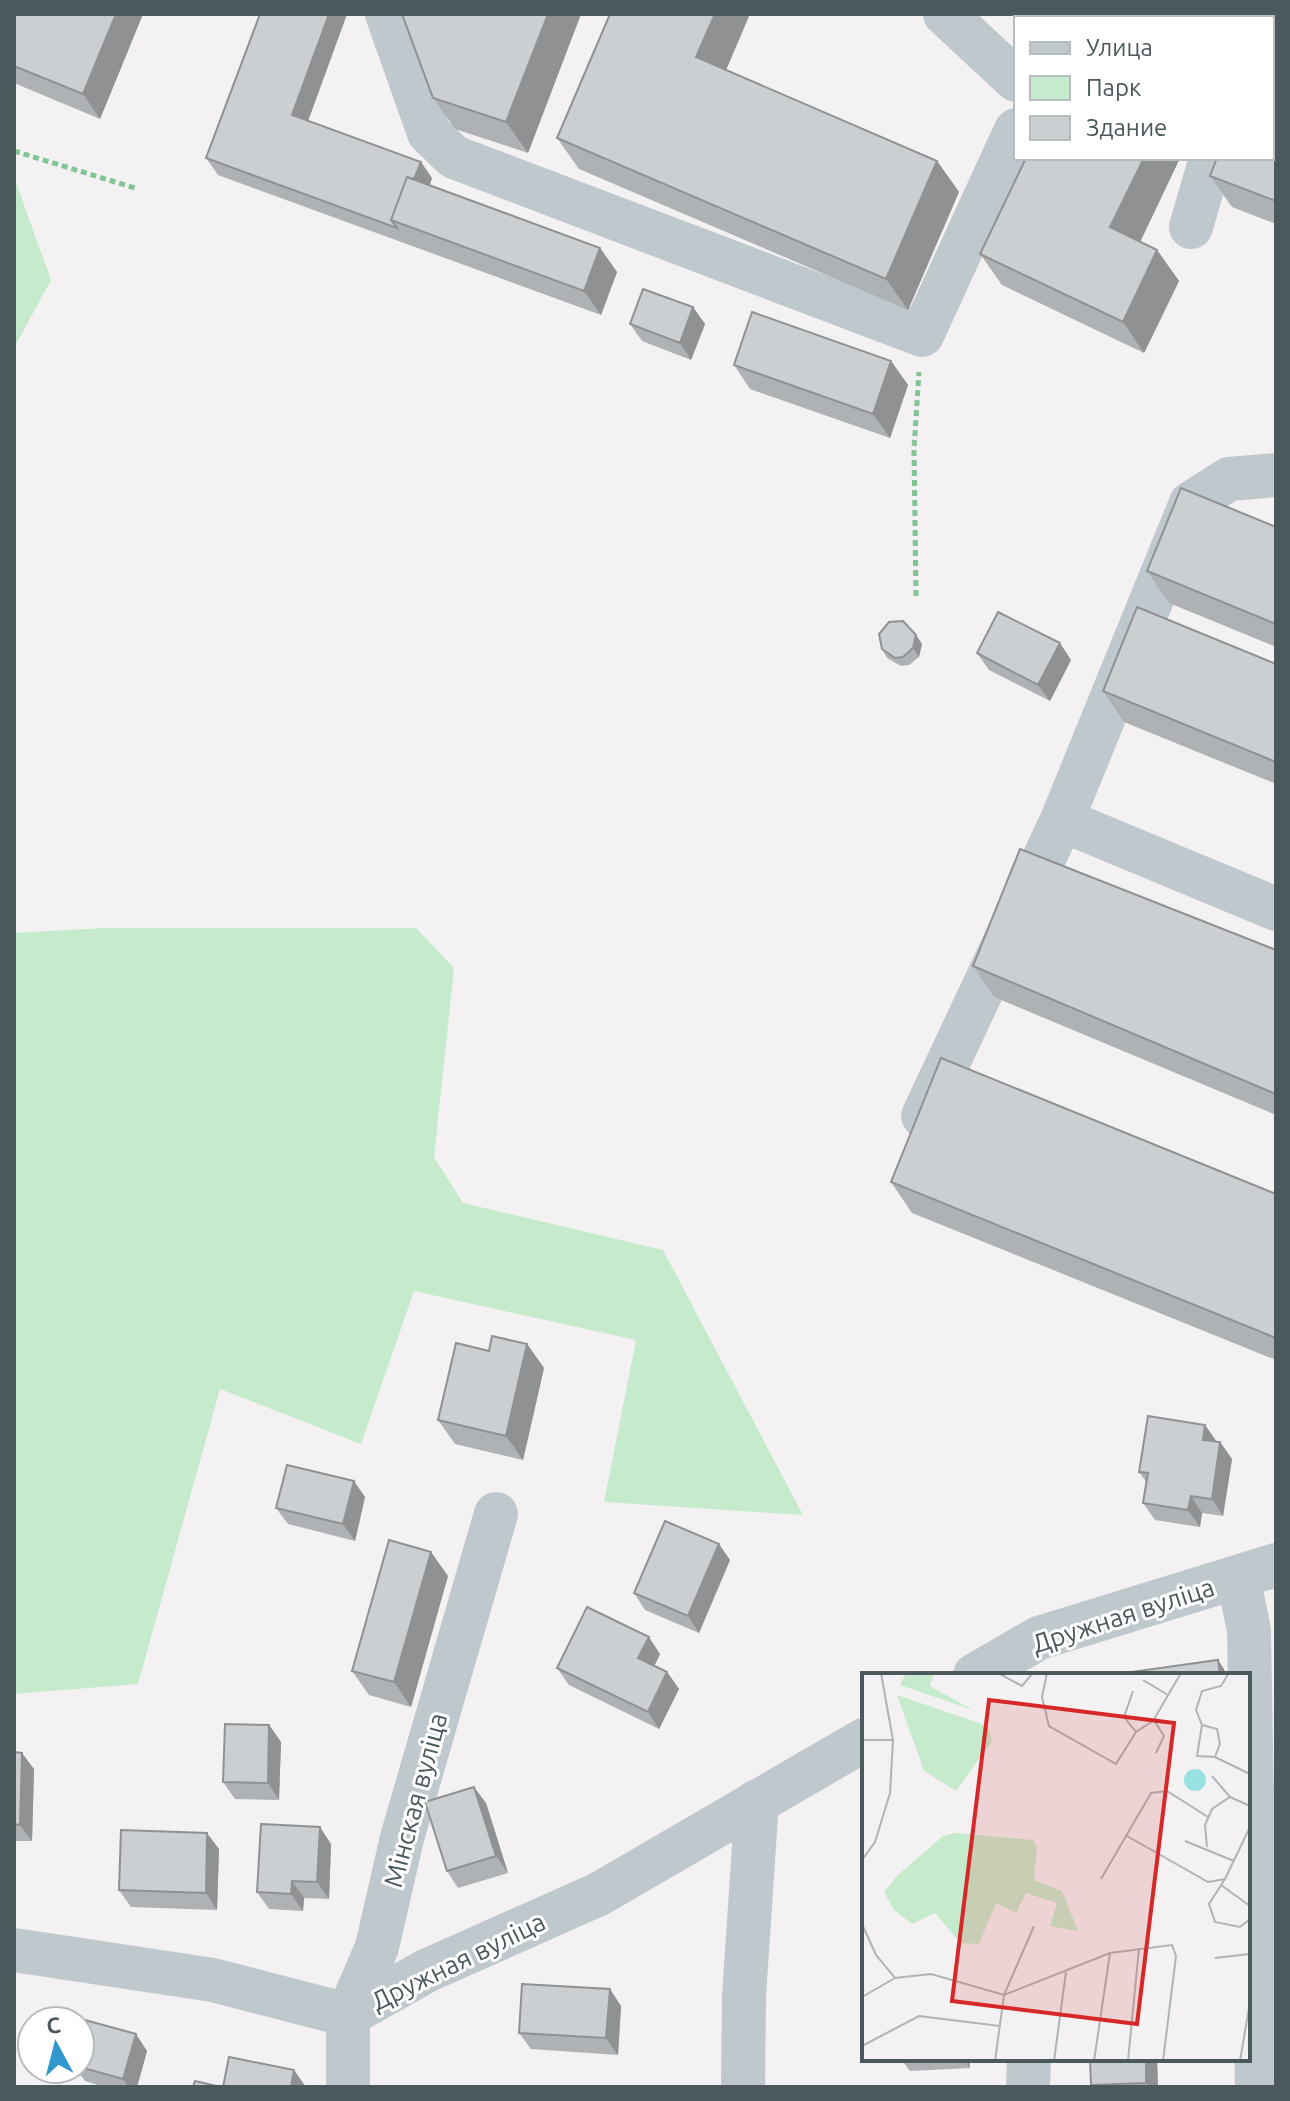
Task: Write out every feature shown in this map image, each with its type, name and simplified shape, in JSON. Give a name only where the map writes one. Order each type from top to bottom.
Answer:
[{"type":"street","points":[[387,14],[429,133],[454,157],[922,335],[1014,134]]},
{"type":"street","points":[[945,14],[1014,78]]},
{"type":"street","points":[[1191,227],[1210,160]]},
{"type":"street","points":[[915,1133],[1062,820],[1191,503],[1229,479],[1276,475]]},
{"type":"street","points":[[1062,820],[1276,909]]},
{"type":"street","name":"Мінская вуліца","points":[[348,2087],[348,2015],[377,1947],[402,1838],[496,1514]]},
{"type":"street","points":[[1250,1673],[1249,1630],[1257,1571]]},
{"type":"street","name":"Дружная вуліца","points":[[982,1673],[1039,1656],[1257,1571]]},
{"type":"street","points":[[1250,1687],[1257,2087]]},
{"type":"street","name":"Дружная вуліца","points":[[14,1950],[213,1980],[348,2015],[426,1971],[599,1894],[862,1741]]},
{"type":"street","points":[[743,2087],[744,1996],[757,1801]]},
{"type":"street","points":[[1028,2087],[1029,2061]]},
{"type":"path","points":[[14,151],[135,188]]},
{"type":"path","points":[[916,596],[914,449],[922,335]]},
{"type":"green space","points":[[14,177],[51,280],[14,348]]},
{"type":"green space","points":[[105,928],[416,928],[454,968],[434,1157],[463,1203],[663,1250],[803,1515],[604,1502],[636,1340],[414,1291],[361,1444],[220,1389],[138,1684],[14,1694],[14,933]]},
{"type":"building","points":[[14,14],[116,14],[83,94],[14,66]]},
{"type":"building","points":[[260,14],[329,14],[292,115],[421,162],[414,179],[407,177],[391,220],[397,228],[206,158]]},
{"type":"building","points":[[402,14],[548,14],[506,122],[433,98]]},
{"type":"building","points":[[610,14],[715,14],[696,57],[937,161],[886,279],[557,138]]},
{"type":"building","points":[[1276,14],[1276,201],[1210,176],[1216,160],[1274,160],[1272,16]]},
{"type":"building","points":[[1025,160],[1143,160],[1110,227],[1157,250],[1123,322],[980,254]]},
{"type":"building","points":[[407,177],[600,248],[584,291],[391,220]]},
{"type":"building","points":[[643,289],[693,307],[680,343],[630,324]]},
{"type":"building","points":[[752,312],[891,361],[873,414],[734,365]]},
{"type":"building","points":[[1181,488],[1276,527],[1276,624],[1147,571]]},
{"type":"building","points":[[1137,607],[1276,664],[1276,762],[1103,691]]},
{"type":"building","points":[[998,612],[1060,643],[1038,685],[977,653]]},
{"type":"building","points":[[903,621],[916,635],[913,648],[903,657],[895,658],[882,649],[879,634],[889,622]]},
{"type":"building","points":[[1020,849],[1276,950],[1276,1094],[973,966]]},
{"type":"building","points":[[941,1058],[1276,1194],[1276,1338],[891,1182]]},
{"type":"building","points":[[492,1336],[527,1344],[506,1436],[438,1420],[456,1343],[489,1351]]},
{"type":"building","points":[[1148,1416],[1205,1425],[1203,1440],[1220,1442],[1212,1499],[1191,1496],[1188,1510],[1143,1503],[1148,1473],[1139,1472]]},
{"type":"building","points":[[287,1465],[354,1481],[343,1524],[276,1508]]},
{"type":"building","points":[[665,1521],[719,1544],[688,1616],[634,1593]]},
{"type":"building","points":[[389,1540],[431,1552],[394,1682],[352,1671]]},
{"type":"building","points":[[587,1607],[649,1637],[638,1658],[667,1672],[648,1712],[557,1668]]},
{"type":"building","points":[[1218,1660],[1220,1673],[1131,1673]]},
{"type":"building","points":[[225,1724],[269,1725],[268,1783],[223,1782]]},
{"type":"building","points":[[14,1752],[22,1753],[20,1825],[14,1824]]},
{"type":"building","points":[[474,1787],[496,1856],[447,1871],[425,1802]]},
{"type":"building","points":[[261,1824],[320,1827],[317,1882],[292,1881],[291,1894],[257,1892]]},
{"type":"building","points":[[121,1830],[207,1833],[206,1893],[119,1890]]},
{"type":"building","points":[[522,1984],[610,1989],[606,2038],[519,2033]]},
{"type":"building","points":[[96,2023],[136,2034],[123,2079],[96,2071]]},
{"type":"building","points":[[229,2057],[294,2070],[291,2087],[223,2087]]},
{"type":"building","points":[[1090,2061],[1146,2061],[1146,2083],[1091,2085]]},
{"type":"building","points":[[195,2081],[221,2087],[193,2087]]}]
